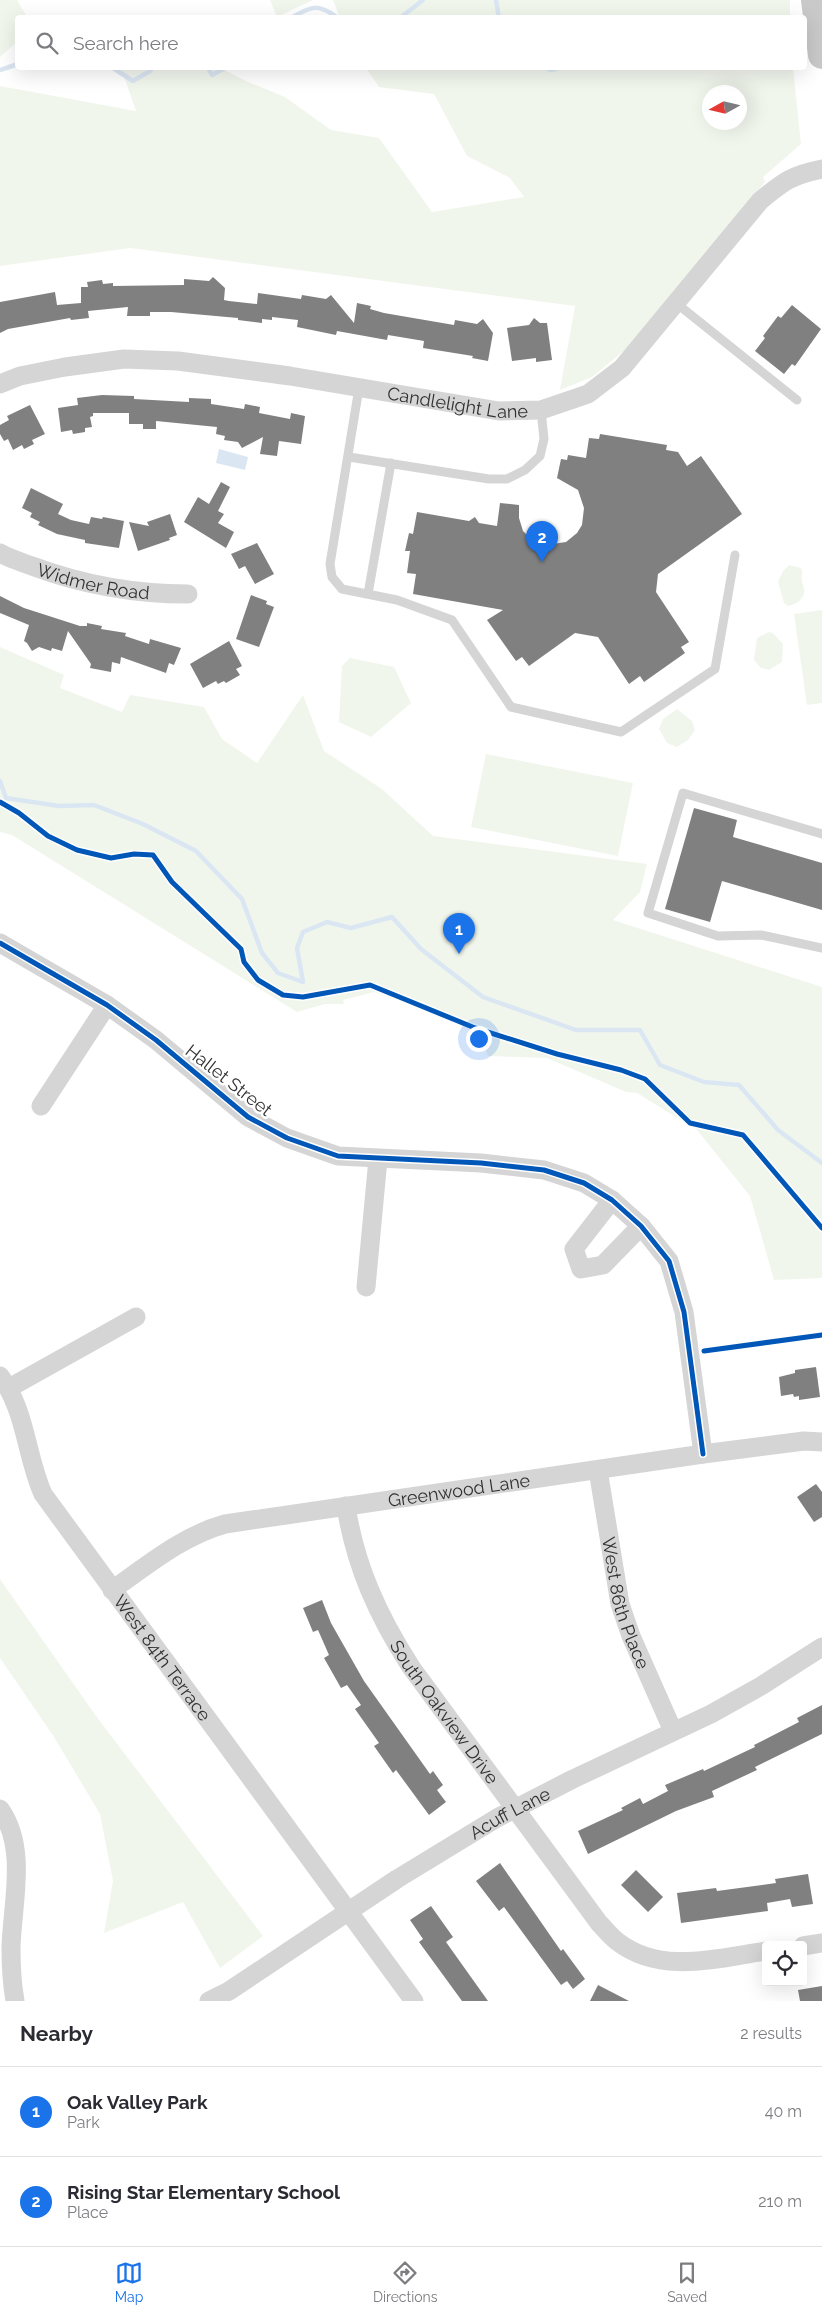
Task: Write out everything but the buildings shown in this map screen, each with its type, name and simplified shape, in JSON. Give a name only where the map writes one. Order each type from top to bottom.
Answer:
[{"type":"main road","points":[[815,0],[822,54]]},
{"type":"street","name":"Candlelight Lane","points":[[0,384],[20,376],[65,367],[124,359],[178,361],[499,410],[541,410],[588,394],[622,368],[760,201],[785,180],[803,173],[822,169]]},
{"type":"street","name":"Widmer Road","points":[[0,553],[53,574],[117,590],[149,594],[188,594]]},
{"type":"street","name":"Hallet Street","points":[[0,943],[107,1005],[156,1040],[248,1117],[287,1138],[338,1156],[525,1166],[584,1183],[612,1200],[642,1226],[669,1261],[684,1312],[703,1454]]},
{"type":"street","points":[[41,1106],[107,1005]]},
{"type":"street","points":[[366,1287],[378,1159]]},
{"type":"street","points":[[612,1200],[574,1250],[581,1269],[603,1265],[642,1226]]},
{"type":"street","name":"West 84th Terrace","points":[[136,1317],[4,1382],[21,1419],[34,1475],[43,1494],[112,1590],[414,2001]]},
{"type":"street","name":"Greenwood Lane","points":[[112,1590],[180,1542],[211,1528],[346,1506],[703,1454],[804,1440],[822,1442]]},
{"type":"street","name":"West 86th Place","points":[[598,1470],[620,1604],[631,1636],[673,1731]]},
{"type":"street","name":"South Oakview Drive","points":[[346,1506],[349,1526],[364,1578],[392,1637],[410,1667],[599,1923],[617,1942],[638,1954],[652,1959],[677,1963],[762,1952]]},
{"type":"street","name":"Acuff Lane","points":[[210,2001],[229,1992],[347,1911],[413,1869],[515,1809],[711,1714],[761,1686],[822,1647]]},
{"type":"street","points":[[0,1809],[14,1843],[16,1886],[11,1948],[15,2001]]},
{"type":"street","points":[[807,1945],[822,1943]]},
{"type":"lane","points":[[676,303],[797,400]]},
{"type":"lane","points":[[359,388],[330,564],[332,577],[342,589],[397,600],[452,620],[511,707],[621,732],[715,669],[735,555]]},
{"type":"lane","points":[[348,457],[489,479],[507,479],[525,470],[540,456],[544,439],[541,410]]},
{"type":"lane","points":[[368,594],[390,464]]},
{"type":"lane","points":[[822,834],[684,793],[648,913],[718,936],[761,935],[822,948]]},
{"type":"shaded area","points":[[0,0],[17,0],[26,15],[15,15],[15,44],[0,57]]},
{"type":"shaded area","points":[[270,0],[313,0],[281,15],[276,15]]},
{"type":"shaded area","points":[[333,0],[790,0],[790,15],[339,15]]},
{"type":"shaded area","points":[[122,70],[225,70],[285,97],[331,130],[379,138],[432,212],[524,197],[510,178],[467,156],[434,94],[379,87],[367,70],[793,70],[801,144],[763,177],[765,182],[625,350],[592,377],[560,390],[575,306],[130,248],[0,266],[0,86],[136,111]]},
{"type":"shaded area","points":[[219,449],[248,457],[245,470],[216,463]]},
{"type":"shaded area","points":[[789,565],[801,568],[804,592],[800,600],[788,606],[784,603],[778,582],[783,571]]},
{"type":"shaded area","points":[[822,610],[822,703],[807,705],[794,614]]},
{"type":"shaded area","points":[[769,632],[773,633],[783,644],[782,662],[769,670],[761,668],[754,660],[757,638]]},
{"type":"shaded area","points":[[0,647],[64,675],[60,688],[122,712],[130,695],[204,707],[222,739],[257,763],[303,695],[324,751],[382,789],[433,836],[647,864],[640,892],[613,920],[822,987],[822,1278],[774,1280],[750,1196],[697,1130],[637,1093],[626,1092],[547,1058],[488,1056],[477,1028],[374,992],[343,1000],[344,1004],[325,1004],[297,1012],[12,835],[0,832]]},
{"type":"shaded area","points":[[350,658],[394,667],[411,703],[371,737],[339,722],[342,666]]},
{"type":"shaded area","points":[[677,709],[692,721],[695,730],[688,740],[677,747],[667,743],[659,729],[663,719]]},
{"type":"shaded area","points":[[486,754],[633,783],[618,856],[471,827]]},
{"type":"shaded area","points":[[0,1579],[96,1716],[263,1936],[220,1968],[183,1902],[104,1933],[113,1881],[100,1814],[54,1737],[0,1658]]},
{"type":"waterway","points":[[404,15],[423,0]]},
{"type":"waterway","points":[[496,0],[498,15]]},
{"type":"waterway","points":[[297,15],[314,8],[320,8],[334,15]]},
{"type":"waterway","points":[[0,70],[15,65]]},
{"type":"waterway","points":[[116,70],[133,81],[151,70]]},
{"type":"waterway","points":[[209,70],[212,75],[221,70]]},
{"type":"waterway","points":[[0,781],[6,798],[59,806],[94,805],[143,824],[196,851],[242,899],[262,953],[278,973],[303,982],[297,948],[303,932],[327,922],[351,928],[392,917],[421,949],[483,997],[576,1030],[640,1030],[660,1065],[704,1082],[739,1085],[778,1130],[822,1163]]},
{"type":"cycle path","points":[[0,802],[19,813],[48,836],[77,850],[111,858],[134,854],[153,855],[172,882],[241,949],[244,962],[258,980],[283,995],[303,997],[370,985],[475,1028],[557,1054],[621,1070],[645,1079],[690,1123],[743,1135],[822,1228]]},
{"type":"cycle path","points":[[0,943],[107,1005],[156,1040],[248,1117],[287,1138],[338,1156],[481,1163],[544,1170],[584,1183],[612,1200],[641,1226],[669,1261],[684,1312],[703,1454]]},
{"type":"cycle path","points":[[704,1351],[822,1335]]},
{"type":"place","name":"Rising Star Elementary School","points":[[542,562]]},
{"type":"place","name":"Oak Valley Park","points":[[459,954]]}]
